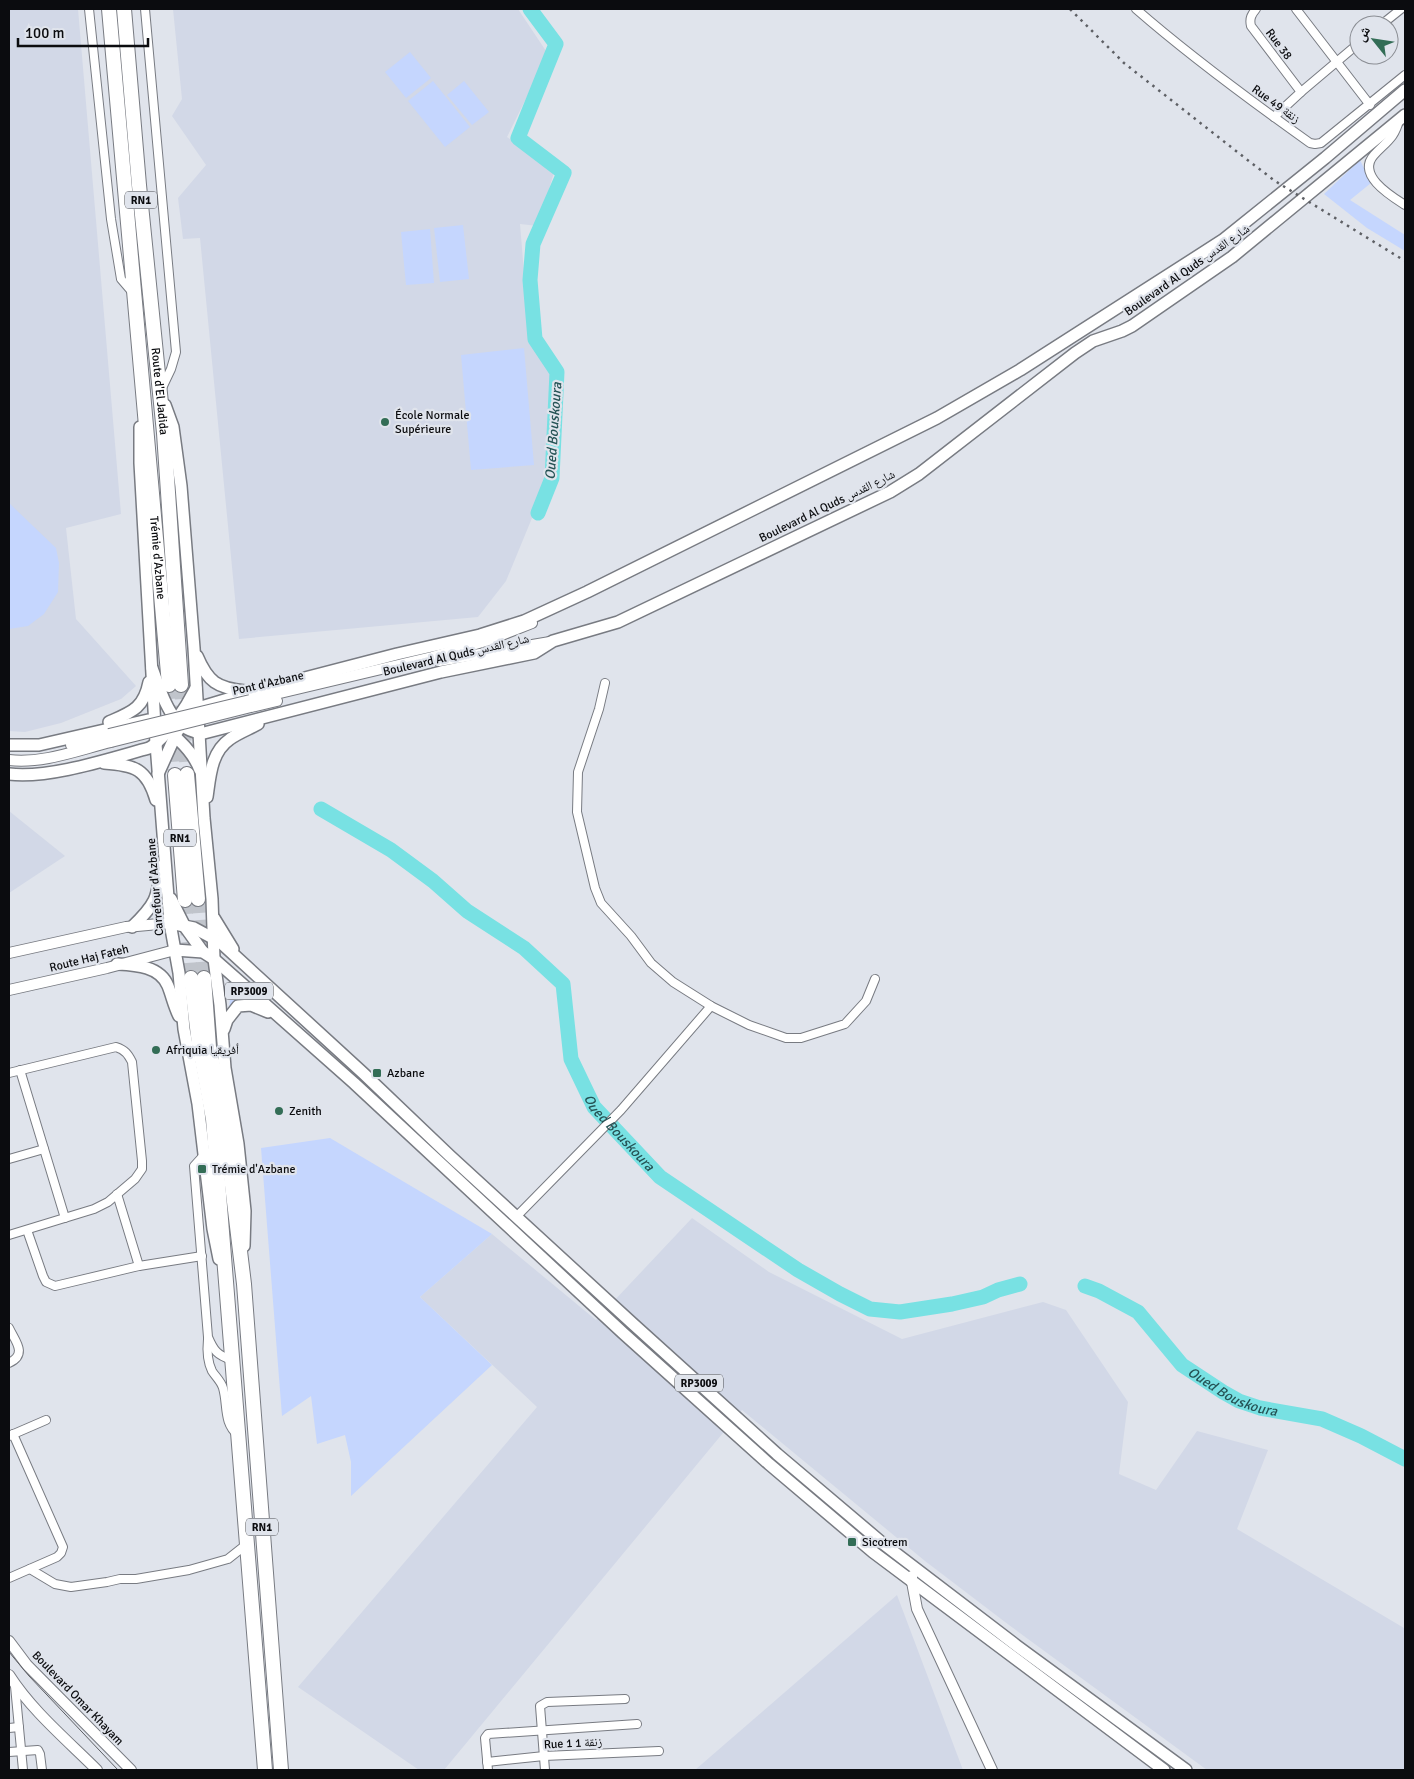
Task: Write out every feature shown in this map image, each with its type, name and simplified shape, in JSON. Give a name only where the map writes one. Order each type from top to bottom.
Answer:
[{"type":"highway","name":"Route d'El Jadida","points":[[109,9],[142,379]]},
{"type":"highway","name":"Route d'El Jadida","points":[[124,9],[139,185],[160,392]]},
{"type":"highway","name":"Trémie d'Azbane","points":[[142,379],[175,685],[164,433],[160,392]]},
{"type":"highway","name":"RN1","points":[[188,774],[191,900]]},
{"type":"highway","name":"RN1","points":[[191,976],[210,1047],[223,1111],[244,1284],[280,1770]]},
{"type":"highway","name":"RN1","points":[[191,976],[199,1044],[213,1119],[265,1770]]},
{"type":"main road","name":"Boulevard Al Quds شارع القدس","points":[[198,708],[251,700],[397,654],[480,635],[524,621],[587,592],[937,418],[1020,370],[1223,240],[1325,158],[1405,90]]},
{"type":"main road","name":"Boulevard Al Quds شارع القدس","points":[[200,733],[478,663],[534,653],[553,641],[618,622],[890,492],[919,474],[1075,353],[1093,341],[1132,326],[1232,258],[1402,118]]},
{"type":"main road","name":"Route d'El Jadida","points":[[142,379],[140,463],[158,774]]},
{"type":"main road","name":"Route d'El Jadida","points":[[160,392],[173,427],[181,486],[194,648],[195,690],[200,733],[188,774]]},
{"type":"main road","points":[[433,660],[522,627],[559,609],[587,592]]},
{"type":"main road","points":[[433,660],[553,641]]},
{"type":"main road","points":[[194,648],[204,672],[213,681],[251,700]]},
{"type":"main road","name":"Pont d'Azbane","points":[[110,738],[251,700],[433,660]]},
{"type":"main road","points":[[152,668],[169,710],[179,721],[194,732],[200,733]]},
{"type":"main road","points":[[75,736],[132,712],[142,702],[147,693],[152,668]]},
{"type":"main road","points":[[163,698],[170,703],[180,703],[195,690]]},
{"type":"main road","points":[[158,774],[171,734],[195,690]]},
{"type":"main road","points":[[179,721],[198,708]]},
{"type":"main road","points":[[244,1284],[245,1211],[238,1144],[225,1068],[223,1035],[210,954],[213,938],[212,913],[204,818],[211,771],[220,749],[230,739],[280,713]]},
{"type":"main road","points":[[9,746],[39,745],[144,719],[155,723],[171,734],[192,756]]},
{"type":"main road","points":[[9,774],[31,775],[53,772],[95,762],[149,748],[171,734]]},
{"type":"main road","points":[[9,754],[46,752],[110,738]]},
{"type":"main road","points":[[9,760],[29,761],[48,758],[110,738]]},
{"type":"main road","points":[[158,774],[168,758],[173,754],[183,752],[192,756]]},
{"type":"main road","points":[[192,756],[188,774],[204,818]]},
{"type":"main road","points":[[95,762],[131,766],[142,772],[149,781],[153,791],[163,825]]},
{"type":"main road","name":"Carrefour d'Azbane","points":[[158,774],[170,923],[175,950],[210,954],[222,952],[241,961]]},
{"type":"main road","points":[[132,927],[148,912],[157,898],[164,845]]},
{"type":"main road","points":[[168,892],[185,926],[195,934],[210,954]]},
{"type":"main road","points":[[191,976],[175,950],[195,934],[212,913]]},
{"type":"main road","points":[[212,913],[241,961]]},
{"type":"main road","points":[[170,923],[185,926]]},
{"type":"main road","name":"Route Haj Fateh","points":[[9,953],[132,927],[170,923]]},
{"type":"main road","points":[[195,934],[213,938]]},
{"type":"main road","name":"RP3009","points":[[213,938],[241,961],[516,1217],[778,1454],[881,1542],[1017,1646],[1186,1770]]},
{"type":"main road","name":"Route Haj Fateh","points":[[9,990],[175,950]]},
{"type":"main road","points":[[184,1027],[191,976],[188,959],[210,954]]},
{"type":"main road","name":"RP3009","points":[[210,954],[354,1083],[588,1301],[769,1464],[872,1552],[1164,1770]]},
{"type":"main road","points":[[117,964],[142,966],[154,970],[162,976],[168,984],[184,1027],[198,1104],[213,1229],[226,1287]]},
{"type":"main road","points":[[223,1035],[227,1020],[232,1012],[238,1006],[244,1004],[259,1007],[284,1022]]},
{"type":"main road","points":[[913,1566],[912,1582],[917,1609],[992,1770]]},
{"type":"main road","name":"Boulevard Omar Khayam","points":[[9,1641],[28,1665],[131,1770]]},
{"type":"main road","points":[[9,1676],[16,1686],[97,1770]]},
{"type":"street","points":[[89,9],[111,219],[121,279],[133,293]]},
{"type":"street","points":[[145,9],[176,352],[171,369],[160,392]]},
{"type":"street","name":"Rue 49 زنقة","points":[[1136,9],[1212,70],[1310,143],[1322,143],[1405,75]]},
{"type":"street","name":"Rue 38","points":[[1256,9],[1252,14],[1251,26],[1301,92]]},
{"type":"street","points":[[1296,9],[1370,104]]},
{"type":"street","points":[[1274,117],[1349,51]]},
{"type":"street","points":[[1402,118],[1392,138],[1372,156],[1370,173],[1374,181],[1384,191],[1405,205]]},
{"type":"street","points":[[605,683],[599,710],[578,772],[576,794],[579,826],[595,888],[601,903],[631,936],[651,963],[673,982],[711,1006],[749,1025],[786,1038],[801,1038],[845,1024],[866,1001],[874,979]]},
{"type":"street","points":[[516,1217],[621,1110],[711,1006]]},
{"type":"street","points":[[9,1073],[116,1047],[127,1053],[132,1062],[142,1169],[135,1179],[108,1202],[94,1209],[9,1235]]},
{"type":"street","points":[[20,1070],[65,1218]]},
{"type":"street","points":[[9,1159],[44,1149]]},
{"type":"street","points":[[204,1155],[194,1166],[208,1337],[207,1351],[212,1371],[223,1387],[225,1410],[230,1429],[238,1435]]},
{"type":"street","points":[[117,1194],[139,1266]]},
{"type":"street","points":[[27,1230],[46,1282],[58,1286],[139,1266],[202,1256]]},
{"type":"street","points":[[9,1328],[20,1350],[15,1360],[9,1363]]},
{"type":"street","points":[[208,1337],[213,1350],[222,1357],[232,1360]]},
{"type":"street","points":[[9,1578],[58,1557],[62,1553],[62,1547],[11,1435],[46,1420]]},
{"type":"street","points":[[30,1569],[55,1584],[71,1586],[120,1579],[136,1579],[189,1570],[228,1558],[247,1544]]},
{"type":"street","points":[[16,1686],[13,1700],[19,1727],[23,1770]]},
{"type":"street","points":[[545,1770],[540,1706],[547,1702],[625,1699]]},
{"type":"street","points":[[488,1770],[485,1738],[488,1734],[637,1724]]},
{"type":"street","points":[[9,1728],[19,1727]]},
{"type":"street","points":[[9,1752],[39,1751],[42,1770]]},
{"type":"street","name":"Rue 1 زنقة 1","points":[[487,1762],[544,1756],[659,1751]]},
{"type":"shaded area","points":[[9,9],[78,9],[121,514],[66,528],[76,619],[136,686],[121,699],[61,723],[25,732],[9,731]]},
{"type":"shaded area","name":"École Normale Supérieure","points":[[173,9],[518,9],[548,54],[507,137],[555,169],[538,226],[520,224],[530,345],[554,372],[551,472],[506,581],[478,617],[239,639],[200,238],[183,239],[178,198],[206,165],[172,116],[182,99]]},
{"type":"shaded area","points":[[410,52],[431,78],[406,98],[385,72]]},
{"type":"shaded area","points":[[433,81],[470,127],[445,147],[408,101]]},
{"type":"shaded area","points":[[464,81],[489,112],[472,125],[447,95]]},
{"type":"shaded area","points":[[1360,160],[1371,183],[1350,200],[1405,235],[1405,251],[1367,228],[1324,194]]},
{"type":"shaded area","points":[[463,225],[469,279],[440,282],[434,228]]},
{"type":"shaded area","points":[[430,229],[434,283],[406,285],[401,232]]},
{"type":"shaded area","points":[[524,348],[534,465],[471,470],[461,355]]},
{"type":"shaded area","points":[[9,503],[56,548],[59,563],[58,592],[44,614],[28,626],[9,629]]},
{"type":"shaded area","points":[[9,811],[65,856],[9,893]]},
{"type":"shaded area","points":[[231,986],[238,986],[256,1001],[229,1011]]},
{"type":"shaded area","points":[[330,1138],[492,1234],[420,1297],[492,1365],[351,1496],[351,1462],[345,1435],[317,1444],[311,1396],[282,1416],[261,1148]]},
{"type":"shaded area","points":[[692,1218],[769,1272],[902,1339],[1043,1302],[1066,1310],[1128,1402],[1119,1474],[1156,1490],[1197,1431],[1268,1450],[1237,1529],[1405,1627],[1405,1770],[1207,1770],[925,1561],[742,1410],[444,1770],[419,1770],[298,1687],[537,1407],[420,1297],[492,1234],[596,1320]]},
{"type":"shaded area","points":[[897,1595],[963,1770],[695,1770]]},
{"type":"waterway","name":"Oued Bouskoura","points":[[530,9],[556,44],[518,138],[564,173],[533,244],[530,280],[535,339],[557,372],[552,478],[538,513]]},
{"type":"waterway","name":"Oued Bouskoura","points":[[321,809],[391,850],[433,881],[467,911],[524,948],[563,984],[571,1059],[594,1107],[660,1177],[798,1270],[870,1309],[900,1312],[952,1304],[983,1297],[998,1290],[1020,1284]]},
{"type":"waterway","name":"Oued Bouskoura","points":[[1085,1286],[1099,1291],[1138,1312],[1182,1365],[1239,1401],[1260,1408],[1322,1419],[1361,1436],[1405,1459]]},
{"type":"tunnel","points":[[169,685],[175,775]]},
{"type":"tunnel","points":[[181,685],[187,774]]},
{"type":"tunnel","points":[[198,899],[204,978]]},
{"type":"tunnel","points":[[185,900],[191,978]]},
{"type":"tram line","points":[[9,1652],[29,1676],[118,1770]]},
{"type":"railway","points":[[1070,9],[1124,63],[1275,181],[1405,261]]},
{"type":"place","name":"École Normale Supérieure","points":[[385,422]]},
{"type":"place","name":"Afriquia أفريقيا","points":[[156,1050]]},
{"type":"place","name":"Azbane","points":[[377,1073]]},
{"type":"place","name":"Zenith","points":[[279,1111]]},
{"type":"place","name":"Trémie d'Azbane","points":[[202,1169]]},
{"type":"place","name":"Sicotrem","points":[[852,1542]]}]
